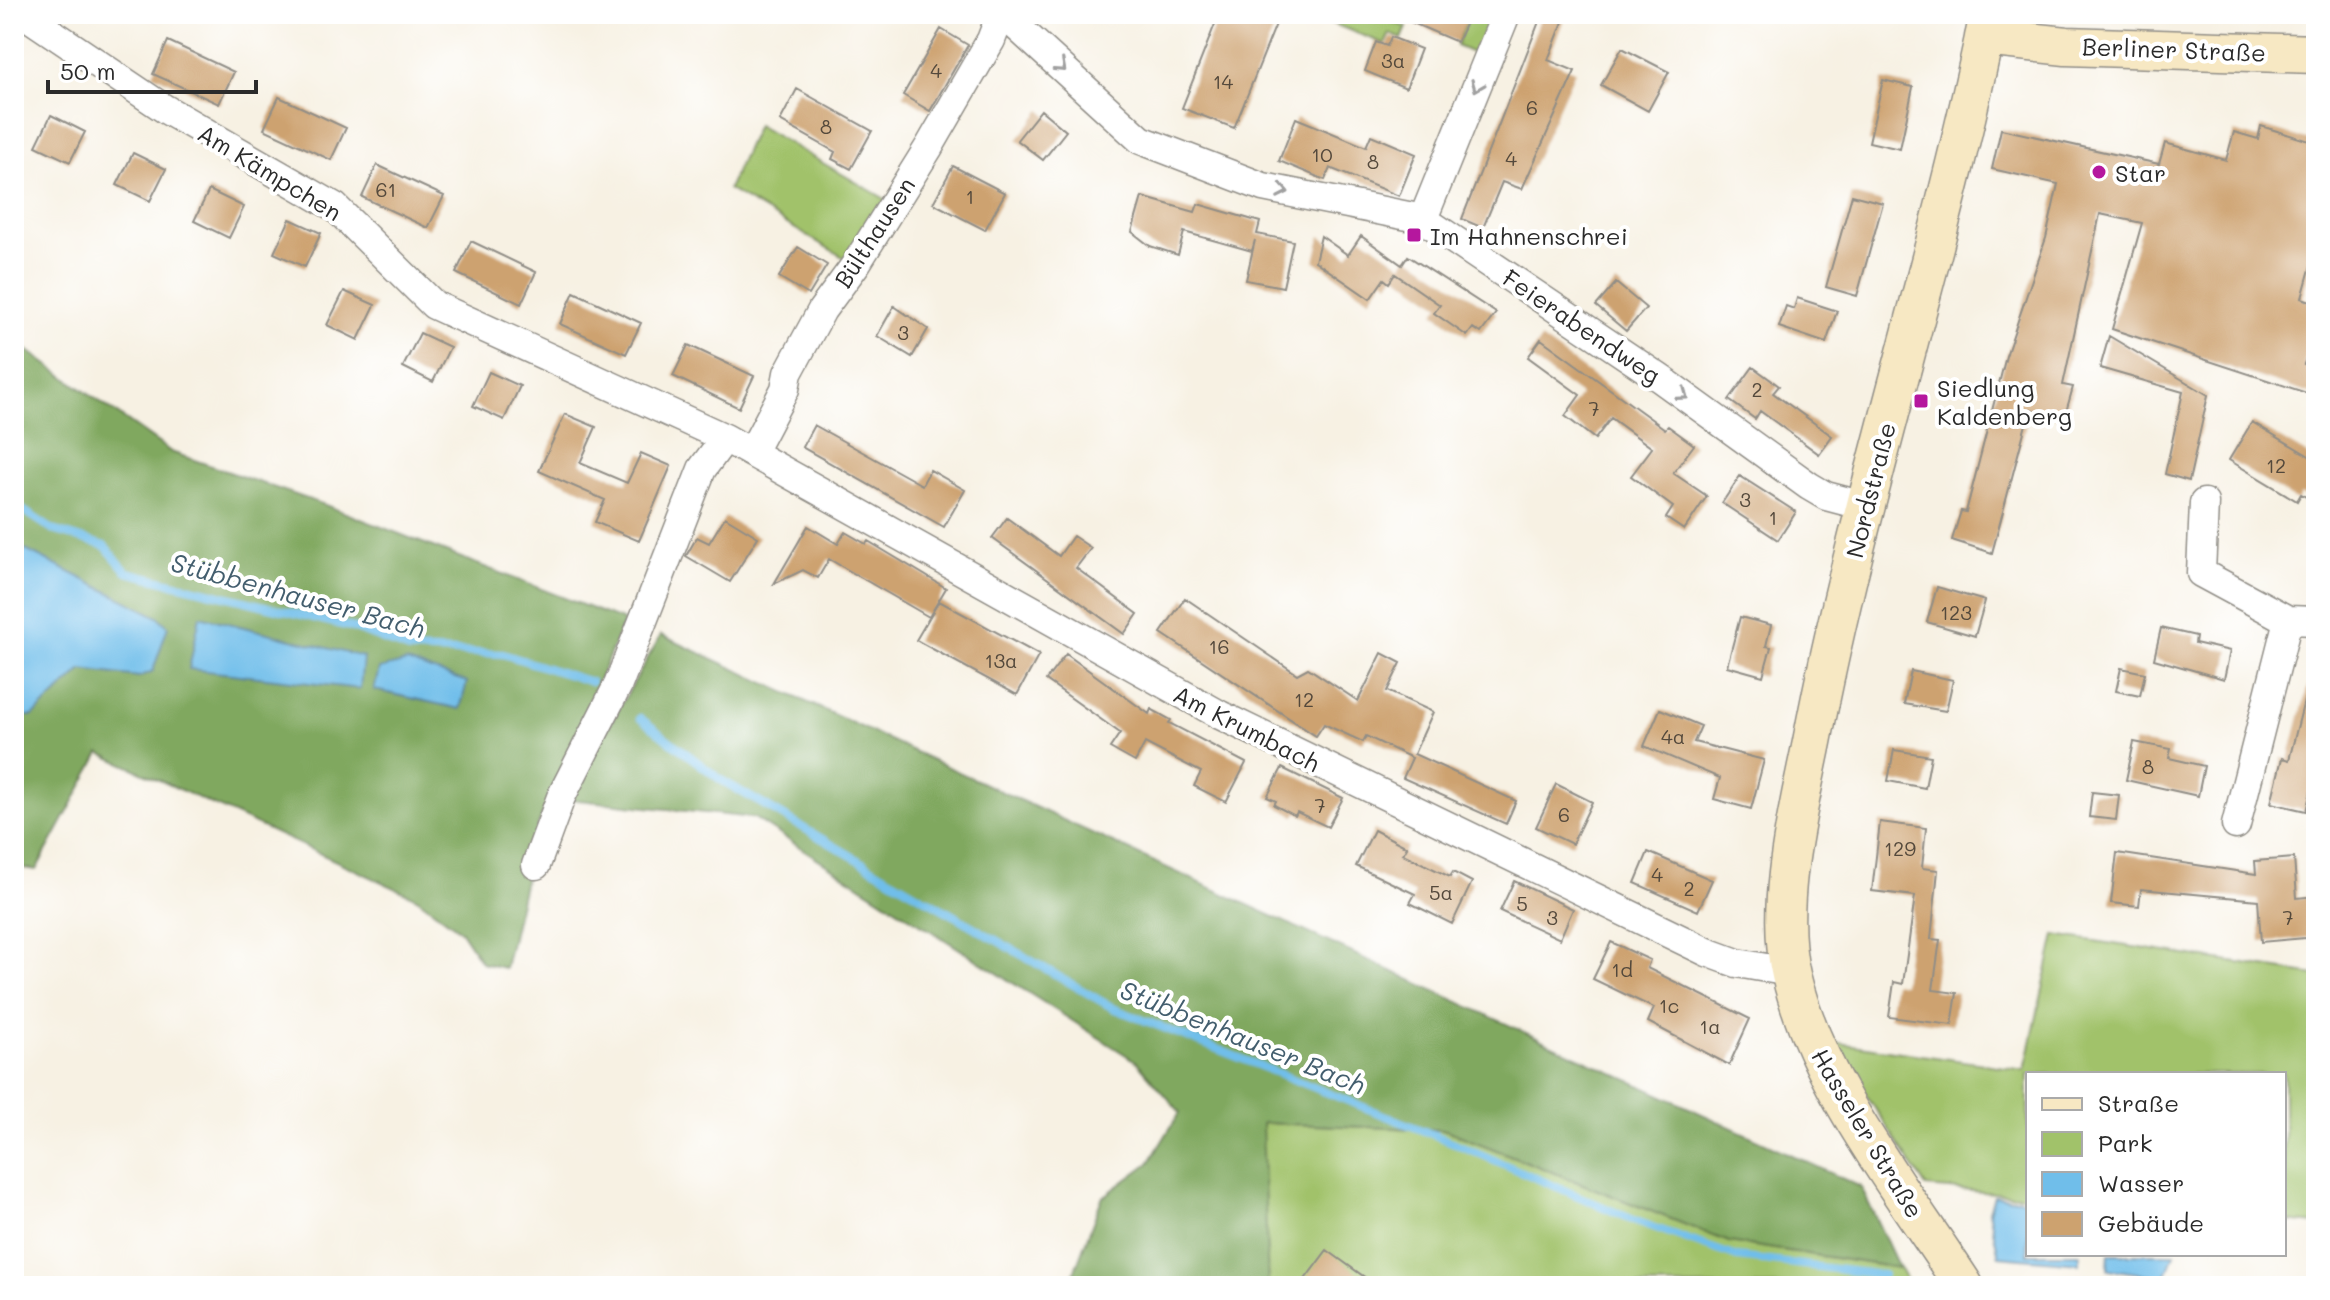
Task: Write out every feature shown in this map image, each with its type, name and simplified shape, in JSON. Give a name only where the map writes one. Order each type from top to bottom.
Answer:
[{"type":"main road","name":"Berliner Straße","points":[[1987,26],[2066,46],[2316,54]]},
{"type":"main road","name":"Nordstraße","points":[[1790,972],[1787,905],[1820,697],[1864,506],[1987,26]]},
{"type":"main road","name":"Hasseler Straße","points":[[1790,972],[1804,1023],[1824,1068],[1964,1286]]},
{"type":"street","name":"Am Kämpchen","points":[[24,14],[165,109],[335,207],[434,305],[725,438]]},
{"type":"street","name":"Feierabendweg","points":[[1002,14],[1141,140],[1263,187],[1423,219],[1661,379],[1809,486],[1826,496],[1864,506]]},
{"type":"street","name":"Bülthausen","points":[[752,452],[822,310],[856,264],[929,147],[991,40],[1002,14]]},
{"type":"street","points":[[1423,219],[1506,14]]},
{"type":"street","name":"Am Krumbach","points":[[725,438],[1220,715],[1707,952],[1737,963],[1790,972]]},
{"type":"street","points":[[536,865],[561,797],[618,685],[702,469],[725,438]]},
{"type":"street","points":[[2204,503],[2201,573],[2302,620],[2236,825]]},
{"type":"green space","points":[[1316,14],[1384,14],[1388,16],[1387,20],[1407,27],[1402,39],[1390,34],[1385,44],[1315,17]]},
{"type":"green space","points":[[1470,14],[1493,14],[1477,55],[1456,46]]},
{"type":"green space","points":[[757,125],[887,200],[848,260],[728,189]]},
{"type":"green space","points":[[14,341],[171,452],[325,505],[624,621],[537,827],[505,968],[482,963],[460,930],[417,898],[100,753],[36,870],[14,867]]},
{"type":"green space","points":[[661,635],[1861,1187],[1899,1268],[1729,1242],[1446,1130],[1262,1123],[1268,1286],[1069,1286],[1102,1198],[1149,1163],[1180,1112],[1137,1062],[754,818],[567,799]]},
{"type":"green space","points":[[2055,935],[2316,975],[2316,1224],[2286,1221],[2286,1072],[2026,1072],[2026,1196],[1926,1187],[1832,1042],[2025,1070]]},
{"type":"green space","points":[[1261,1123],[1446,1130],[1729,1242],[1899,1268],[1911,1286],[1268,1286]]},
{"type":"water","points":[[14,544],[158,617],[168,626],[153,671],[139,677],[82,670],[33,716],[14,716]]},
{"type":"water","points":[[200,616],[363,657],[360,689],[189,669]]},
{"type":"water","points":[[407,662],[467,682],[460,709],[374,690],[379,669]]},
{"type":"water","points":[[1994,1196],[2026,1200],[2026,1256],[2081,1256],[2079,1263],[1999,1256],[1989,1211]]},
{"type":"water","points":[[2109,1256],[2173,1256],[2165,1277],[2108,1269]]},
{"type":"building","points":[[1219,14],[1280,14],[1234,128],[1182,108]]},
{"type":"building","points":[[1392,14],[1470,14],[1457,42]]},
{"type":"building","points":[[1542,14],[1566,14],[1548,60],[1575,71],[1522,189],[1502,182],[1483,228],[1462,219]]},
{"type":"building","points":[[941,29],[968,45],[930,111],[903,95]]},
{"type":"building","points":[[1391,37],[1421,49],[1406,88],[1365,71],[1376,42],[1387,46]]},
{"type":"building","points":[[168,41],[234,72],[219,104],[153,74]]},
{"type":"building","points":[[1622,48],[1669,72],[1648,111],[1601,85]]},
{"type":"building","points":[[1883,80],[1913,87],[1900,149],[1869,142]]},
{"type":"building","points":[[797,89],[872,131],[851,169],[832,159],[835,152],[780,121]]},
{"type":"building","points":[[279,97],[346,128],[331,160],[264,129]]},
{"type":"building","points":[[1041,110],[1066,131],[1043,160],[1017,140]]},
{"type":"building","points":[[51,115],[85,132],[70,162],[36,146]]},
{"type":"building","points":[[1296,118],[1366,147],[1371,135],[1416,154],[1399,196],[1330,168],[1325,180],[1279,161]]},
{"type":"building","points":[[2261,126],[2316,143],[2316,247],[2302,298],[2316,303],[2316,329],[2304,364],[2316,368],[2316,396],[2112,329],[2142,223],[2100,214],[2063,385],[2073,387],[2064,419],[2030,409],[1992,553],[1952,540],[1961,511],[1966,512],[2006,356],[2046,238],[2058,184],[1992,169],[2001,129],[2159,164],[2165,143],[2226,160],[2234,132],[2258,139]]},
{"type":"building","points":[[133,153],[166,169],[150,201],[117,185]]},
{"type":"building","points":[[377,165],[444,196],[428,228],[362,197]]},
{"type":"building","points":[[953,166],[1005,193],[985,230],[933,203]]},
{"type":"building","points":[[209,190],[244,207],[229,238],[194,221]]},
{"type":"building","points":[[1852,195],[1883,203],[1857,296],[1826,287]]},
{"type":"building","points":[[1142,197],[1195,212],[1198,204],[1260,222],[1257,234],[1293,241],[1283,287],[1246,280],[1255,240],[1252,251],[1184,232],[1178,255],[1150,246],[1132,232]]},
{"type":"building","points":[[290,219],[321,233],[305,267],[274,253]]},
{"type":"building","points":[[1321,236],[1348,255],[1361,236],[1402,265],[1408,256],[1496,313],[1481,333],[1473,328],[1467,336],[1434,313],[1440,305],[1395,274],[1389,283],[1384,279],[1370,299],[1315,261]]},
{"type":"building","points":[[471,241],[536,272],[521,304],[456,273]]},
{"type":"building","points":[[798,247],[827,265],[809,295],[779,277]]},
{"type":"building","points":[[1616,283],[1646,308],[1626,331],[1596,306]]},
{"type":"building","points":[[344,291],[375,305],[358,340],[327,325]]},
{"type":"building","points":[[574,292],[641,323],[626,354],[560,324]]},
{"type":"building","points":[[1797,298],[1837,311],[1826,343],[1779,327],[1786,306],[1794,309]]},
{"type":"building","points":[[894,306],[928,329],[912,357],[877,336]]},
{"type":"building","points":[[420,333],[450,347],[433,382],[403,367]]},
{"type":"building","points":[[2109,336],[2208,395],[2189,481],[2165,474],[2183,392],[2100,368]]},
{"type":"building","points":[[1541,339],[1665,429],[1668,426],[1694,445],[1673,473],[1707,496],[1684,530],[1666,518],[1673,507],[1631,476],[1652,448],[1611,418],[1595,439],[1565,416],[1580,395],[1528,357]]},
{"type":"building","points":[[688,345],[754,376],[739,408],[673,376]]},
{"type":"building","points":[[1753,367],[1779,386],[1773,393],[1832,436],[1819,454],[1760,411],[1755,419],[1729,400]]},
{"type":"building","points":[[489,372],[520,386],[504,420],[473,406]]},
{"type":"building","points":[[565,414],[596,427],[580,463],[627,483],[641,453],[671,466],[639,541],[595,522],[605,500],[539,471]]},
{"type":"building","points":[[2252,422],[2316,460],[2316,503],[2301,494],[2297,501],[2229,460]]},
{"type":"building","points":[[814,425],[922,485],[930,470],[965,490],[944,527],[802,447]]},
{"type":"building","points":[[1740,476],[1796,512],[1778,540],[1722,503]]},
{"type":"building","points":[[725,517],[758,537],[730,582],[686,556],[697,537],[709,543]]},
{"type":"building","points":[[1007,518],[1059,556],[1073,536],[1091,548],[1076,568],[1138,614],[1124,634],[992,538]]},
{"type":"building","points":[[808,526],[838,544],[845,532],[866,544],[868,541],[946,588],[929,617],[829,559],[818,578],[803,570],[774,584]]},
{"type":"building","points":[[1937,587],[1985,601],[1975,636],[1927,622]]},
{"type":"building","points":[[1185,598],[1297,674],[1308,668],[1358,701],[1382,653],[1401,663],[1387,691],[1433,712],[1414,754],[1516,801],[1506,824],[1403,778],[1412,758],[1366,736],[1363,742],[1324,724],[1316,736],[1161,633]]},
{"type":"building","points":[[939,601],[1039,655],[1017,695],[916,640]]},
{"type":"building","points":[[1740,617],[1771,625],[1766,646],[1771,647],[1763,676],[1727,666]]},
{"type":"building","points":[[2161,628],[2196,636],[2195,643],[2230,651],[2224,679],[2154,659]]},
{"type":"building","points":[[1066,654],[1149,714],[1151,709],[1171,720],[1169,723],[1246,763],[1226,802],[1194,786],[1201,772],[1145,743],[1135,762],[1110,748],[1120,733],[1046,680]]},
{"type":"building","points":[[2121,668],[2145,673],[2140,696],[2116,691]]},
{"type":"building","points":[[1911,671],[1953,680],[1946,711],[1904,704]]},
{"type":"building","points":[[2308,685],[2316,686],[2316,792],[2311,791],[2306,811],[2271,803],[2282,758],[2289,760]]},
{"type":"building","points":[[1660,709],[1701,726],[1694,742],[1764,760],[1751,809],[1714,799],[1720,778],[1644,746]]},
{"type":"building","points":[[2134,742],[2171,749],[2169,758],[2204,766],[2198,796],[2126,780]]},
{"type":"building","points":[[1894,750],[1931,756],[1925,788],[1888,781]]},
{"type":"building","points":[[1282,768],[1343,798],[1328,827],[1297,812],[1295,816],[1274,805],[1276,801],[1267,797]]},
{"type":"building","points":[[1556,784],[1592,802],[1572,844],[1536,827]]},
{"type":"building","points":[[2092,792],[2119,795],[2116,820],[2089,817]]},
{"type":"building","points":[[1880,822],[1926,828],[1922,868],[1938,870],[1931,939],[1940,940],[1933,990],[1957,993],[1952,1025],[1889,1017],[1894,982],[1903,984],[1915,896],[1872,891]]},
{"type":"building","points":[[1374,830],[1407,847],[1403,854],[1450,877],[1453,872],[1472,882],[1452,924],[1410,903],[1415,894],[1356,866]]},
{"type":"building","points":[[1648,852],[1712,880],[1698,911],[1635,883]]},
{"type":"building","points":[[2117,853],[2256,874],[2255,861],[2294,858],[2297,898],[2316,896],[2316,937],[2261,942],[2258,900],[2141,889],[2139,906],[2111,903]]},
{"type":"building","points":[[1514,881],[1573,909],[1560,939],[1500,911]]},
{"type":"building","points":[[1611,942],[1650,960],[1647,968],[1750,1019],[1729,1065],[1648,1022],[1654,1008],[1593,979]]},
{"type":"building","points":[[1327,1250],[1377,1286],[1300,1286]]},
{"type":"waterway","name":"Stübbenhauser Bach","points":[[14,504],[53,530],[105,546],[127,572],[350,627],[409,650],[503,654],[591,682]]},
{"type":"waterway","name":"Stübbenhauser Bach","points":[[640,718],[721,780],[1113,1008],[1457,1144],[1636,1221],[1737,1257],[1883,1275]]},
{"type":"place","name":"Star","points":[[2099,172]]},
{"type":"place","name":"Im Hahnenschrei","points":[[1414,235]]},
{"type":"place","name":"Siedlung Kaldenberg","points":[[1921,401]]}]
